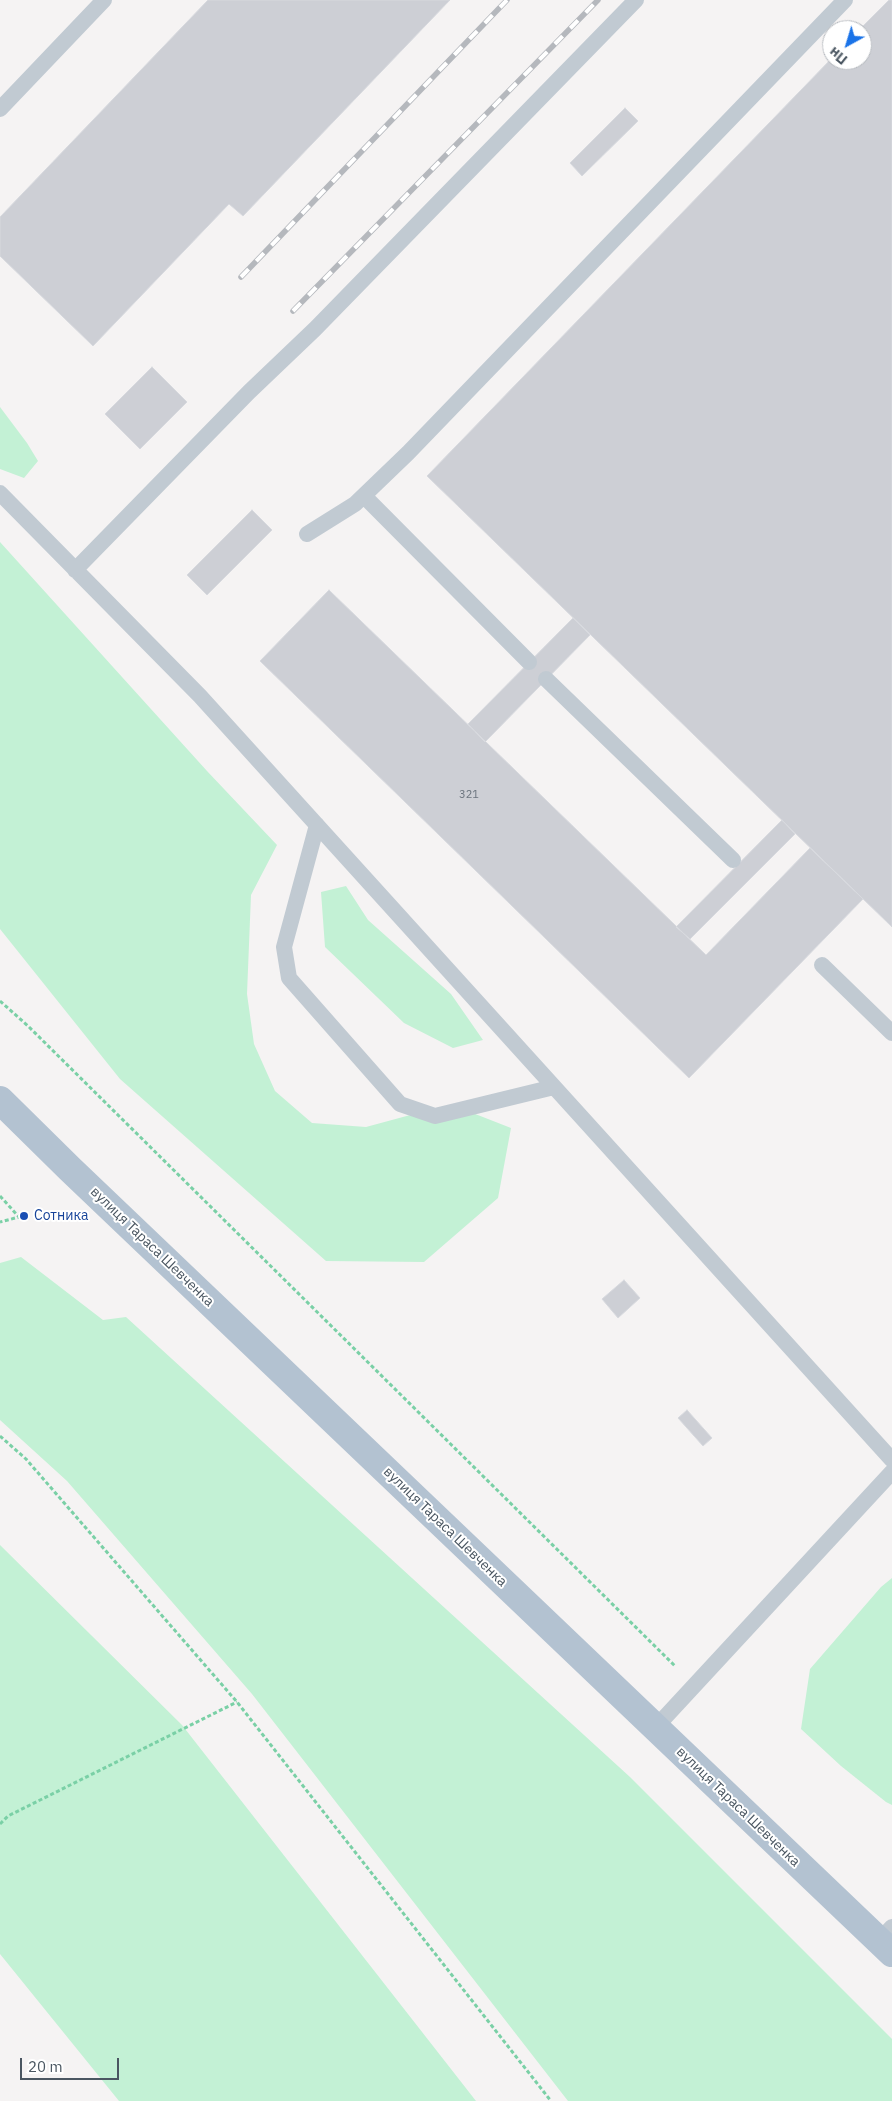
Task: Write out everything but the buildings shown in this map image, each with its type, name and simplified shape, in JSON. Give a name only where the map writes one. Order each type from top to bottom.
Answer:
[{"type":"main road","name":"вулиця Тараса Шевченка","points":[[0,1100],[655,1728],[888,1940]]},
{"type":"lane","points":[[0,109],[104,0]]},
{"type":"lane","points":[[75,570],[636,0]]},
{"type":"lane","points":[[307,534],[355,504],[408,453],[845,0]]},
{"type":"lane","points":[[0,493],[200,696],[892,1460]]},
{"type":"lane","points":[[364,496],[529,662]]},
{"type":"lane","points":[[546,679],[733,860]]},
{"type":"lane","points":[[317,825],[284,947],[289,978],[400,1104],[435,1116],[554,1087]]},
{"type":"lane","points":[[822,965],[892,1033]]},
{"type":"lane","points":[[655,1728],[892,1472]]},
{"type":"path","points":[[0,1001],[49,1047],[694,1684]]},
{"type":"path","points":[[0,1196],[19,1217],[0,1222]]},
{"type":"path","points":[[0,1436],[26,1459],[237,1702],[550,2101]]},
{"type":"path","points":[[0,1824],[8,1816],[237,1702]]},
{"type":"green space","points":[[0,407],[38,461],[24,478],[0,469]]},
{"type":"green space","points":[[0,542],[207,771],[277,845],[251,895],[247,994],[254,1044],[275,1091],[312,1123],[366,1127],[414,1114],[465,1110],[511,1128],[498,1198],[424,1262],[326,1261],[120,1079],[0,929]]},
{"type":"green space","points":[[346,886],[368,920],[451,994],[483,1040],[453,1048],[404,1023],[325,947],[321,892]]},
{"type":"green space","points":[[21,1257],[103,1320],[126,1317],[630,1777],[892,2039],[892,2101],[568,2101],[252,1694],[67,1481],[0,1420],[0,1263]]},
{"type":"green space","points":[[0,1545],[182,1725],[476,2101],[119,2101],[0,1954]]},
{"type":"green space","points":[[892,1578],[892,1805],[841,1766],[801,1729],[810,1669],[881,1587]]},
{"type":"railway","points":[[241,277],[507,0]]},
{"type":"railway","points":[[293,311],[598,0]]},
{"type":"place","name":"Сотника","points":[[24,1216]]}]
